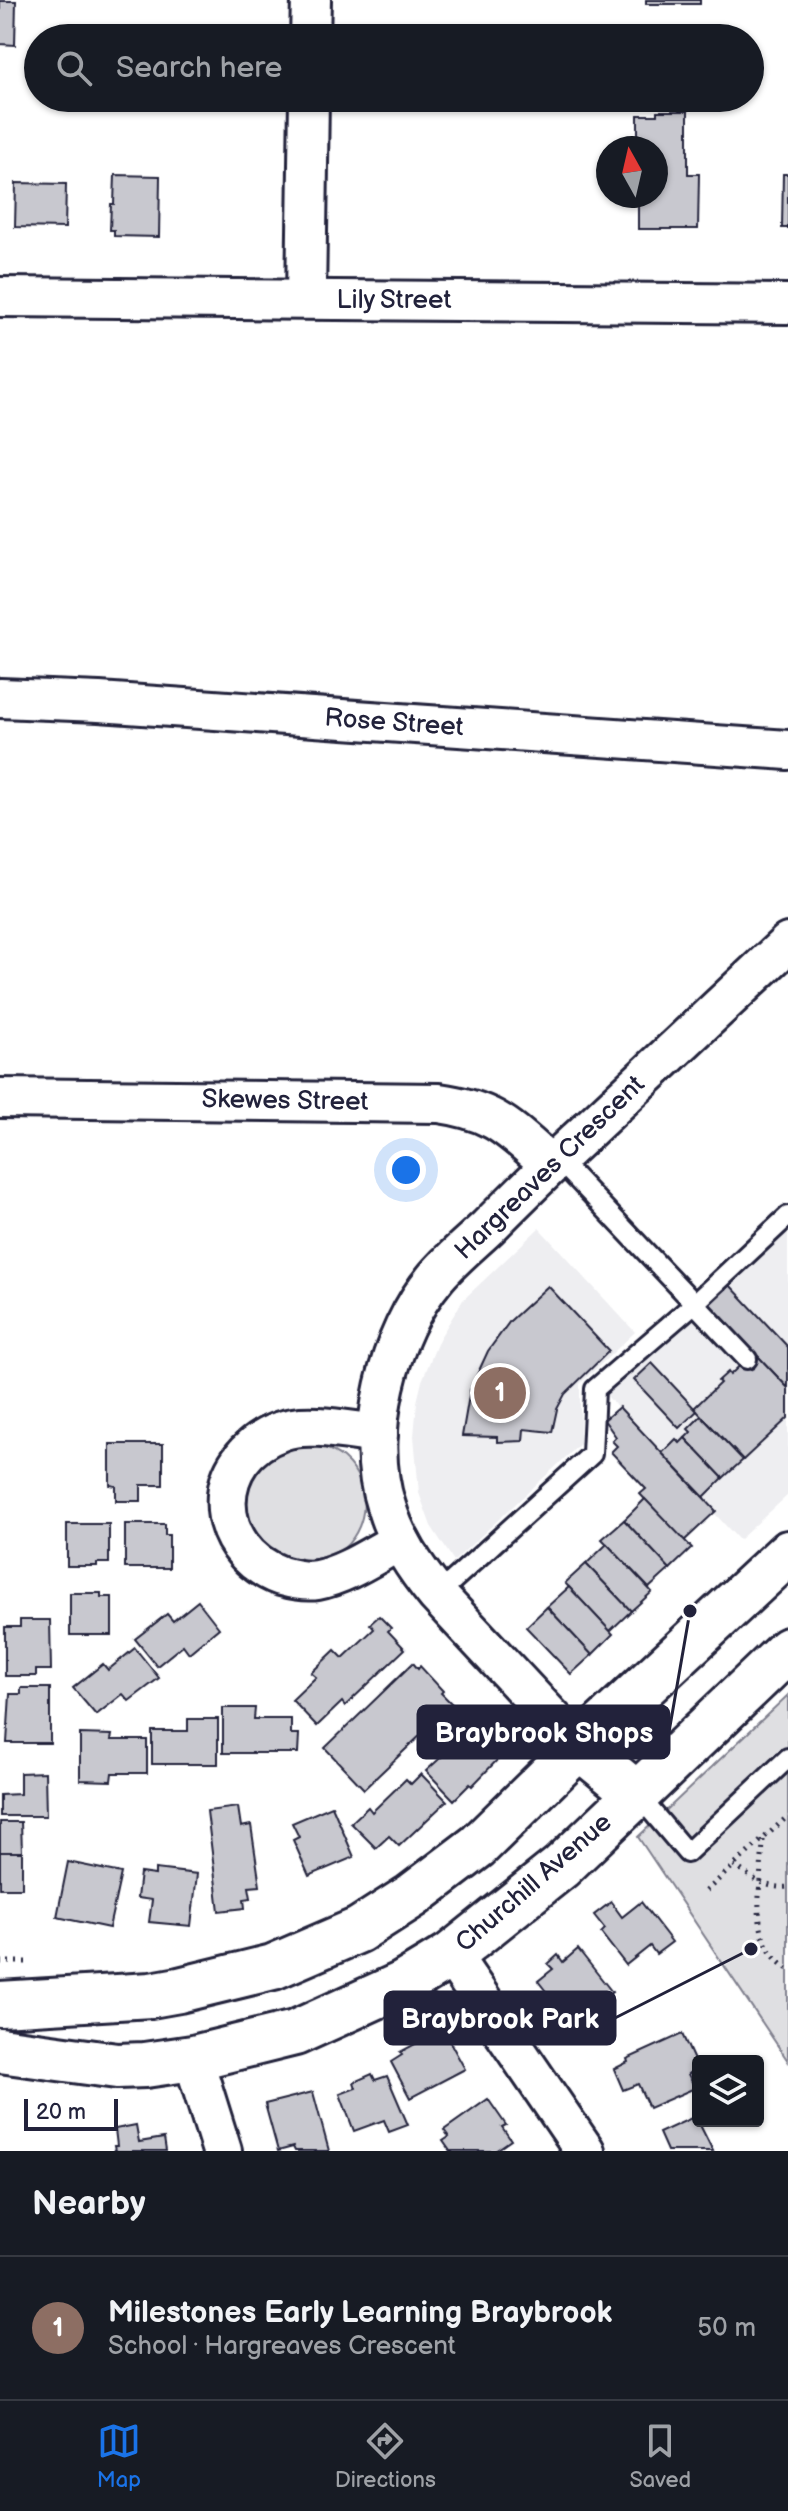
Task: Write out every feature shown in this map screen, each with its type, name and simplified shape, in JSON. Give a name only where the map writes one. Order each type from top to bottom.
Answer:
[{"type":"main road","points":[[0,2004],[151,1995],[179,1990],[273,1967],[359,1930],[412,1896],[478,1846],[579,1747],[788,1553]]},
{"type":"main road","name":"Churchill Avenue","points":[[0,2050],[117,2066],[193,2058],[295,2033],[403,1984],[451,1955],[561,1867],[788,1650]]},
{"type":"main road","name":"Hargreaves Crescent","points":[[579,1747],[637,1794]]},
{"type":"main road","points":[[412,1896],[451,1955]]},
{"type":"main road","points":[[179,1990],[193,2058]]},
{"type":"street","points":[[310,24],[311,0]]},
{"type":"street","points":[[306,299],[309,112]]},
{"type":"street","name":"Lily Street","points":[[0,297],[788,304]]},
{"type":"street","name":"Rose Street","points":[[0,698],[99,702],[788,750]]},
{"type":"street","name":"Hargreaves Crescent","points":[[579,1747],[437,1595],[418,1572],[400,1541],[385,1505],[378,1434],[384,1389],[398,1341],[436,1277],[788,943]]},
{"type":"street","name":"Skewes Street","points":[[0,1098],[439,1103],[465,1106],[488,1114],[554,1162]]},
{"type":"street","points":[[378,1434],[309,1428],[284,1429],[266,1437],[249,1449],[235,1468],[227,1492],[226,1513],[231,1532],[244,1553],[268,1571],[290,1579],[314,1580],[340,1573],[400,1541]]},
{"type":"street","points":[[451,1955],[585,2151]]},
{"type":"street","points":[[193,2058],[222,2151]]},
{"type":"lane","points":[[554,1162],[747,1359]]},
{"type":"lane","points":[[437,1595],[592,1454],[595,1389],[695,1303],[788,1216]]},
{"type":"lane","points":[[637,1794],[687,1853],[788,1758]]},
{"type":"path","points":[[706,1891],[788,1816]]},
{"type":"path","points":[[763,1840],[758,1911],[762,1935],[769,1950],[788,1969]]},
{"type":"path","points":[[734,1865],[760,1883],[774,1888],[788,1887]]},
{"type":"path","points":[[0,1962],[32,1962]]},
{"type":"shaded area","points":[[788,1227],[788,1495],[739,1540],[606,1395]]},
{"type":"shaded area","points":[[539,1228],[635,1332],[580,1384],[580,1444],[454,1561],[431,1526],[419,1493],[414,1436],[422,1381],[439,1339],[463,1300]]},
{"type":"shaded area","points":[[315,1444],[340,1456],[353,1470],[360,1483],[363,1511],[360,1525],[343,1548],[319,1564],[310,1566],[266,1555],[240,1513],[245,1480],[282,1446]]},
{"type":"shaded area","points":[[788,1695],[788,2061],[638,1837]]},
{"type":"building","points":[[646,0],[700,0],[700,4],[646,4]]},
{"type":"building","points":[[0,1],[16,1],[15,45],[0,44]]},
{"type":"building","points":[[688,112],[688,174],[699,174],[698,229],[638,229],[638,208],[668,208],[668,136],[638,136],[638,115]]},
{"type":"building","points":[[783,174],[788,174],[788,228],[782,228]]},
{"type":"building","points":[[115,175],[160,176],[159,237],[114,236],[114,230],[110,230]]},
{"type":"building","points":[[16,183],[66,184],[65,228],[15,227]]},
{"type":"building","points":[[728,1283],[788,1347],[788,1388],[708,1303]]},
{"type":"building","points":[[548,1286],[609,1351],[565,1394],[557,1409],[552,1432],[524,1429],[523,1441],[497,1442],[497,1437],[462,1436],[470,1390],[488,1351],[510,1321]]},
{"type":"building","points":[[754,1352],[788,1388],[788,1418],[743,1460],[694,1408],[720,1383],[718,1381],[728,1372],[730,1375]]},
{"type":"building","points":[[652,1363],[697,1411],[679,1428],[634,1380]]},
{"type":"building","points":[[619,1407],[716,1511],[684,1541],[640,1494],[646,1489],[611,1452],[617,1446],[612,1441],[616,1437],[604,1420]]},
{"type":"building","points":[[701,1416],[743,1460],[723,1478],[685,1438],[691,1432],[688,1429]]},
{"type":"building","points":[[685,1438],[723,1478],[704,1497],[662,1453],[676,1439],[680,1443]]},
{"type":"building","points":[[110,1444],[163,1444],[163,1485],[141,1485],[141,1501],[116,1501],[116,1486],[110,1485]]},
{"type":"building","points":[[645,1499],[692,1548],[670,1569],[624,1520]]},
{"type":"building","points":[[624,1520],[670,1569],[649,1588],[602,1539]]},
{"type":"building","points":[[67,1524],[109,1524],[109,1563],[67,1566]]},
{"type":"building","points":[[125,1524],[165,1524],[165,1535],[169,1535],[169,1568],[125,1568]]},
{"type":"building","points":[[607,1544],[652,1592],[631,1611],[586,1564]]},
{"type":"building","points":[[586,1564],[631,1611],[610,1631],[565,1583]]},
{"type":"building","points":[[569,1587],[613,1634],[592,1655],[547,1607]]},
{"type":"building","points":[[70,1593],[101,1593],[101,1597],[112,1597],[112,1635],[70,1635]]},
{"type":"building","points":[[198,1601],[219,1628],[189,1653],[183,1645],[157,1666],[135,1639],[167,1614],[173,1621]]},
{"type":"building","points":[[547,1607],[592,1655],[571,1674],[526,1627]]},
{"type":"building","points":[[379,1616],[405,1649],[345,1706],[342,1702],[317,1726],[292,1700],[316,1677],[311,1673],[335,1650],[343,1658],[374,1629],[370,1624]]},
{"type":"building","points":[[20,1620],[50,1620],[51,1670],[36,1670],[36,1676],[5,1676],[5,1627],[20,1627]]},
{"type":"building","points":[[135,1648],[159,1678],[129,1701],[123,1694],[96,1715],[73,1688],[103,1664],[108,1670]]},
{"type":"building","points":[[413,1663],[418,1669],[420,1666],[460,1712],[431,1739],[424,1732],[364,1789],[325,1748]]},
{"type":"building","points":[[21,1688],[50,1688],[50,1743],[7,1743],[10,1694],[21,1694]]},
{"type":"building","points":[[223,1708],[255,1708],[254,1719],[291,1719],[291,1734],[299,1734],[298,1753],[223,1753]]},
{"type":"building","points":[[460,1712],[469,1722],[476,1714],[501,1740],[495,1745],[503,1754],[454,1800],[426,1771],[449,1750],[434,1735]]},
{"type":"building","points":[[188,1719],[218,1719],[218,1764],[152,1764],[152,1731],[188,1731]]},
{"type":"building","points":[[80,1734],[112,1735],[111,1740],[147,1740],[147,1773],[112,1773],[111,1781],[80,1780]]},
{"type":"building","points":[[45,1772],[46,1816],[0,1816],[0,1795],[20,1794],[20,1773]]},
{"type":"building","points":[[421,1774],[447,1801],[399,1846],[389,1836],[376,1848],[351,1823],[368,1807],[372,1812],[406,1779],[411,1784]]},
{"type":"building","points":[[332,1806],[354,1857],[309,1876],[293,1840],[299,1837],[292,1823]]},
{"type":"building","points":[[238,1807],[241,1827],[251,1825],[260,1886],[249,1887],[251,1898],[244,1899],[245,1908],[219,1911],[207,1811]]},
{"type":"building","points":[[0,1822],[21,1822],[22,1852],[0,1852]]},
{"type":"building","points":[[0,1852],[22,1852],[22,1888],[0,1888]]},
{"type":"building","points":[[68,1862],[121,1873],[109,1928],[57,1917]]},
{"type":"building","points":[[155,1869],[197,1874],[191,1926],[149,1922],[152,1900],[137,1898],[140,1873],[155,1875]]},
{"type":"building","points":[[611,1902],[622,1917],[641,1902],[672,1942],[656,1954],[650,1946],[626,1965],[601,1933],[605,1929],[594,1915]]},
{"type":"building","points":[[578,1949],[612,1992],[596,2005],[587,1994],[563,2013],[538,1981],[553,1969],[548,1964],[558,1955],[563,1962]]},
{"type":"building","points":[[445,2033],[465,2069],[410,2098],[391,2062],[402,2055],[400,2052],[432,2035],[434,2039]]},
{"type":"building","points":[[682,2034],[692,2056],[692,2072],[688,2074],[692,2089],[649,2108],[638,2084],[623,2090],[614,2069],[628,2062],[627,2059]]},
{"type":"building","points":[[372,2074],[375,2080],[387,2076],[408,2125],[389,2132],[384,2120],[354,2131],[340,2094],[356,2088],[354,2082]]},
{"type":"building","points":[[313,2092],[329,2151],[295,2151],[293,2147],[278,2151],[265,2104]]},
{"type":"building","points":[[488,2099],[506,2125],[502,2127],[511,2140],[495,2151],[450,2151],[443,2141],[449,2137],[444,2130]]},
{"type":"building","points":[[692,2118],[692,2127],[701,2127],[713,2151],[667,2151],[659,2133]]},
{"type":"building","points":[[136,2125],[139,2142],[164,2138],[166,2151],[115,2151],[115,2129]]},
{"type":"place","name":"Milestones Early Learning Braybrook","points":[[500,1393]]},
{"type":"place","name":"Braybrook Shops","points":[[690,1611]]},
{"type":"place","name":"Braybrook Park","points":[[751,1949]]}]
